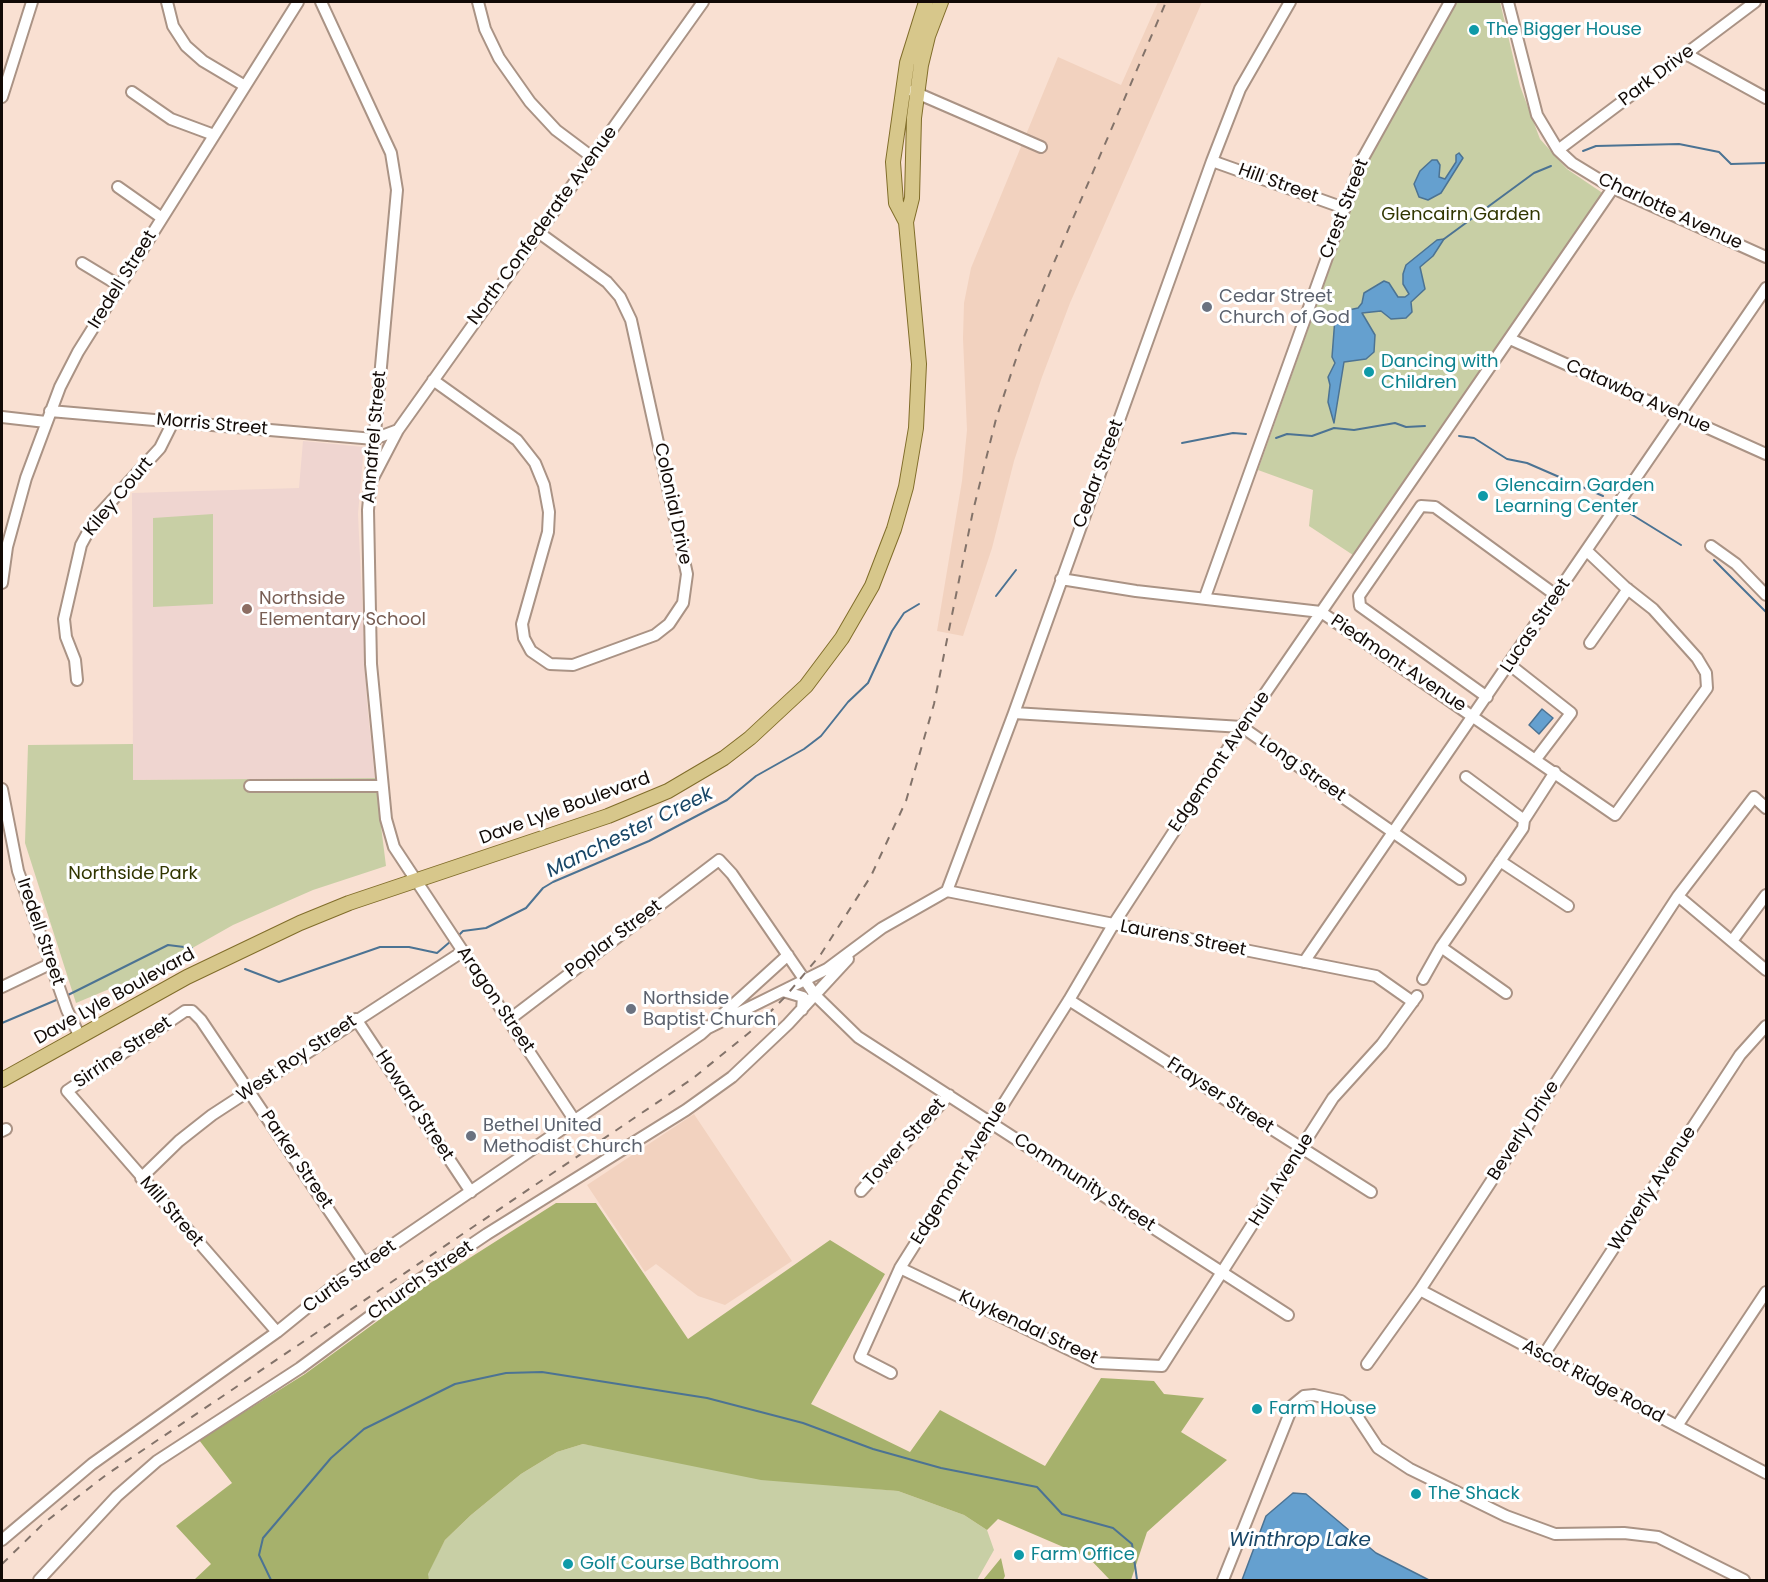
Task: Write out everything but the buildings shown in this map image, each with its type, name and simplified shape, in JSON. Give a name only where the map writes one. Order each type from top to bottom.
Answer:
[{"type":"main road","name":"Dave Lyle Boulevard","points":[[906,222],[896,203],[893,162],[903,88],[915,32],[926,2]]},
{"type":"main road","name":"Dave Lyle Boulevard","points":[[2,1080],[257,942],[349,903],[608,816],[668,791],[724,758],[750,738],[775,717],[825,663],[858,612],[884,558],[894,530],[911,458],[919,364],[906,222],[912,198],[911,162],[917,93],[928,36],[941,2]]},
{"type":"street","points":[[2,97],[33,2]]},
{"type":"street","points":[[167,2],[173,26],[186,46],[203,61],[245,86]]},
{"type":"street","name":"Iredell Street","points":[[2,583],[17,507],[50,411],[78,352],[298,2]]},
{"type":"street","name":"Annafrel Street","points":[[321,2],[391,153],[397,189],[370,483],[367,575],[371,664],[386,819],[394,847],[415,880]]},
{"type":"street","points":[[478,2],[486,29],[499,58],[530,102],[556,130],[592,157]]},
{"type":"street","name":"North Confederate Avenue","points":[[370,483],[398,430],[704,2]]},
{"type":"street","name":"Cedar Street","points":[[947,891],[1014,713],[1212,161],[1240,90],[1290,2]]},
{"type":"street","name":"Crest Street","points":[[1205,597],[1362,160],[1450,2]]},
{"type":"street","name":"Charlotte Avenue","points":[[1508,2],[1537,115],[1558,150],[1572,163],[1613,188],[1767,256]]},
{"type":"street","name":"Park Drive","points":[[1558,150],[1755,2]]},
{"type":"street","points":[[1686,54],[1767,98]]},
{"type":"street","points":[[903,88],[1041,147]]},
{"type":"street","points":[[132,92],[171,118],[214,135]]},
{"type":"street","name":"Hill Street","points":[[1212,161],[1344,208]]},
{"type":"street","points":[[118,187],[162,218]]},
{"type":"street","name":"Edgemont Avenue","points":[[891,1373],[860,1357],[900,1268],[1069,1000],[1113,925],[1242,727],[1613,188]]},
{"type":"street","name":"Colonial Drive","points":[[433,380],[517,440],[535,463],[544,485],[549,512],[548,532],[522,624],[524,638],[531,651],[550,664],[573,665],[655,635],[669,624],[683,603],[687,574],[631,320],[620,297],[607,282],[538,232]]},
{"type":"street","points":[[82,263],[120,286]]},
{"type":"street","name":"Lucas Street","points":[[1304,962],[1767,288]]},
{"type":"street","name":"Catawba Avenue","points":[[1510,339],[1767,454]]},
{"type":"street","name":"Morris Street","points":[[50,411],[374,439]]},
{"type":"street","points":[[2,417],[46,422]]},
{"type":"street","name":"Kiley Court","points":[[77,680],[75,660],[66,637],[64,619],[81,544],[95,519],[160,448],[173,422]]},
{"type":"street","points":[[374,439],[398,430]]},
{"type":"street","points":[[1487,698],[1360,606],[1359,596],[1420,506],[1435,507],[1557,596]]},
{"type":"street","points":[[1712,546],[1736,564],[1767,595]]},
{"type":"street","points":[[1587,551],[1628,589],[1590,643]]},
{"type":"street","name":"Piedmont Avenue","points":[[1061,579],[1136,591],[1205,597],[1321,612],[1616,815],[1707,688],[1706,673],[1697,658],[1653,609],[1628,589]]},
{"type":"street","points":[[1510,665],[1571,713],[1540,761]]},
{"type":"street","name":"Long Street","points":[[1014,713],[1242,727],[1460,879]]},
{"type":"street","points":[[1424,979],[1441,947],[1522,828],[1524,820],[1555,772]]},
{"type":"street","points":[[1466,777],[1524,820]]},
{"type":"street","points":[[250,786],[382,786]]},
{"type":"street","name":"Iredell Street","points":[[2,789],[18,871],[67,1010],[80,1037]]},
{"type":"street","name":"Beverly Drive","points":[[1367,1364],[1420,1290],[1678,896],[1754,797],[1767,808]]},
{"type":"street","name":"Community Street","points":[[719,860],[732,874],[815,995],[858,1037],[1288,1315]]},
{"type":"street","name":"Poplar Street","points":[[510,1019],[719,860]]},
{"type":"street","points":[[1500,861],[1568,906]]},
{"type":"street","name":"Aragon Street","points":[[415,880],[510,1019],[575,1121]]},
{"type":"street","name":"Curtis Street","points":[[708,1028],[827,969],[889,924],[947,891]]},
{"type":"street","name":"Laurens Street","points":[[947,891],[1376,976],[1415,999]]},
{"type":"street","points":[[1732,940],[1767,895]]},
{"type":"street","points":[[1678,896],[1767,970]]},
{"type":"street","name":"West Roy Street","points":[[141,1178],[179,1141],[356,1019],[456,943]]},
{"type":"street","points":[[1441,947],[1506,993]]},
{"type":"street","name":"Church Street","points":[[39,1581],[117,1496],[157,1461],[300,1368],[419,1280],[487,1234],[686,1110],[738,1071],[802,1010],[856,949]]},
{"type":"street","name":"Curtis Street","points":[[2,1540],[92,1464],[277,1332],[341,1280],[708,1028],[788,955]]},
{"type":"street","points":[[2,987],[28,972],[50,964]]},
{"type":"street","points":[[784,990],[799,989],[815,995],[815,983],[827,969]]},
{"type":"street","points":[[784,990],[802,998],[802,1010]]},
{"type":"street","name":"Hull Avenue","points":[[1162,1366],[1333,1098],[1382,1044],[1415,999]]},
{"type":"street","name":"Frayser Street","points":[[1069,1000],[1371,1192]]},
{"type":"street","name":"Parker Street","points":[[179,1015],[192,1011],[201,1020],[365,1264]]},
{"type":"street","name":"Sirrine Street","points":[[67,1091],[179,1015]]},
{"type":"street","name":"Howard Street","points":[[356,1019],[471,1192]]},
{"type":"street","name":"Waverly Avenue","points":[[1543,1356],[1740,1055],[1767,1026]]},
{"type":"street","name":"Mill Street","points":[[67,1091],[277,1332]]},
{"type":"street","name":"Tower Street","points":[[861,1191],[949,1095]]},
{"type":"street","name":"Kuykendal Street","points":[[900,1268],[1097,1363],[1162,1366]]},
{"type":"street","name":"Ascot Ridge Road","points":[[1420,1290],[1767,1473]]},
{"type":"street","points":[[1677,1426],[1767,1292]]},
{"type":"street","points":[[1223,1581],[1293,1406],[1304,1396],[1314,1395],[1341,1401],[1353,1410],[1378,1448],[1410,1469],[1506,1516],[1556,1534],[1624,1533],[1658,1537],[1744,1581]]},
{"type":"shaded area","points":[[1158,2],[1202,2],[1070,303],[1042,377],[1014,461],[992,548],[963,636],[937,631],[962,481],[967,430],[963,338],[964,303],[971,268],[1058,57],[1121,85]]},
{"type":"shaded area","name":"Northside Elementary School","points":[[303,441],[364,447],[358,514],[367,703],[375,778],[133,780],[132,493],[299,488]]},
{"type":"shaded area","points":[[694,1114],[792,1261],[725,1305],[698,1296],[656,1264],[645,1272],[587,1185]]},
{"type":"green space","name":"Glencairn Garden","points":[[1457,2],[1500,2],[1520,86],[1540,139],[1567,169],[1604,194],[1353,555],[1309,526],[1313,490],[1258,470],[1367,164]]},
{"type":"green space","points":[[213,514],[213,604],[153,607],[153,518]]},
{"type":"green space","name":"Northside Park","points":[[133,744],[133,780],[375,778],[386,866],[313,890],[233,925],[150,972],[76,1003],[25,843],[28,745]]},
{"type":"green space","points":[[556,1203],[596,1203],[688,1339],[830,1240],[885,1274],[811,1404],[910,1452],[940,1410],[1045,1466],[1101,1378],[1154,1381],[1164,1394],[1204,1398],[1181,1432],[1227,1460],[1147,1532],[1131,1580],[1110,1580],[1089,1558],[998,1519],[987,1530],[964,1515],[898,1491],[761,1480],[583,1444],[557,1452],[521,1474],[471,1515],[445,1540],[428,1574],[429,1580],[194,1580],[211,1564],[176,1526],[232,1483],[199,1440],[305,1374],[424,1287]]},
{"type":"green space","points":[[583,1444],[834,1485],[898,1491],[964,1515],[987,1530],[994,1550],[977,1580],[429,1580],[427,1574],[445,1540],[471,1515],[521,1474],[557,1452]]},
{"type":"green space","points":[[1001,1558],[1005,1576],[1003,1580],[983,1580]]},
{"type":"water","points":[[1459,153],[1463,158],[1441,193],[1428,200],[1419,197],[1414,184],[1420,171],[1432,160],[1437,160],[1440,165],[1439,177],[1445,179]]},
{"type":"water","points":[[1444,239],[1433,256],[1420,267],[1425,289],[1411,302],[1412,312],[1406,318],[1391,319],[1381,311],[1362,313],[1375,335],[1374,352],[1366,359],[1344,362],[1334,423],[1328,402],[1330,385],[1328,377],[1335,363],[1332,357],[1335,318],[1344,311],[1358,308],[1362,303],[1364,293],[1384,281],[1389,283],[1398,297],[1405,297],[1409,294],[1403,284],[1406,265],[1437,240]]},
{"type":"water","points":[[1542,709],[1553,718],[1539,734],[1529,725]]},
{"type":"water","name":"Winthrop Lake","points":[[1293,1493],[1306,1494],[1376,1553],[1429,1580],[1242,1580],[1266,1516]]},
{"type":"waterway","points":[[1583,151],[1596,146],[1679,144],[1719,152],[1731,164],[1766,163]]},
{"type":"waterway","points":[[1444,239],[1534,173],[1551,166]]},
{"type":"waterway","points":[[1276,438],[1287,434],[1312,436],[1334,428],[1354,430],[1395,423],[1406,427],[1425,426]]},
{"type":"waterway","points":[[1182,443],[1233,433],[1246,434]]},
{"type":"waterway","points":[[1459,436],[1474,438],[1507,459],[1527,463],[1603,496]]},
{"type":"waterway","points":[[1626,511],[1681,545]]},
{"type":"waterway","points":[[1714,560],[1766,612]]},
{"type":"waterway","points":[[996,596],[1016,570]]},
{"type":"waterway","name":"Manchester Creek","points":[[458,936],[463,931],[486,928],[526,908],[543,888],[553,882],[649,841],[727,800],[756,776],[804,749],[821,736],[848,702],[868,683],[892,631],[904,613],[919,604]]},
{"type":"waterway","name":"Manchester Creek","points":[[245,969],[279,982],[380,947],[409,947],[437,953],[451,941]]},
{"type":"waterway","name":"Manchester Creek","points":[[66,996],[168,945],[192,948]]},
{"type":"waterway","name":"Manchester Creek","points":[[2,1023],[61,998]]},
{"type":"waterway","points":[[271,1580],[259,1555],[263,1538],[331,1458],[364,1429],[455,1384],[506,1373],[542,1372],[707,1398],[803,1423],[873,1449],[941,1468],[1037,1487],[1062,1514],[1113,1528],[1132,1544],[1137,1580]]},
{"type":"railway","points":[[2,1564],[44,1523],[106,1475],[692,1079],[750,1032],[785,997],[821,954],[871,876],[906,801],[934,704],[973,511],[996,419],[1020,347],[1053,265],[1166,2]]},
{"type":"place","name":"The Bigger House","points":[[1474,30]]},
{"type":"place","name":"Cedar Street Church of God","points":[[1207,307]]},
{"type":"place","name":"Dancing with Children","points":[[1369,372]]},
{"type":"place","name":"Glencairn Garden Learning Center","points":[[1483,496]]},
{"type":"place","name":"Northside Elementary School","points":[[247,609]]},
{"type":"place","name":"Northside Baptist Church","points":[[631,1009]]},
{"type":"place","name":"Bethel United Methodist Church","points":[[471,1136]]},
{"type":"place","name":"Farm House","points":[[1257,1409]]},
{"type":"place","name":"The Shack","points":[[1416,1494]]},
{"type":"place","name":"Farm Office","points":[[1019,1555]]},
{"type":"place","name":"Golf Course Bathroom","points":[[568,1564]]}]
